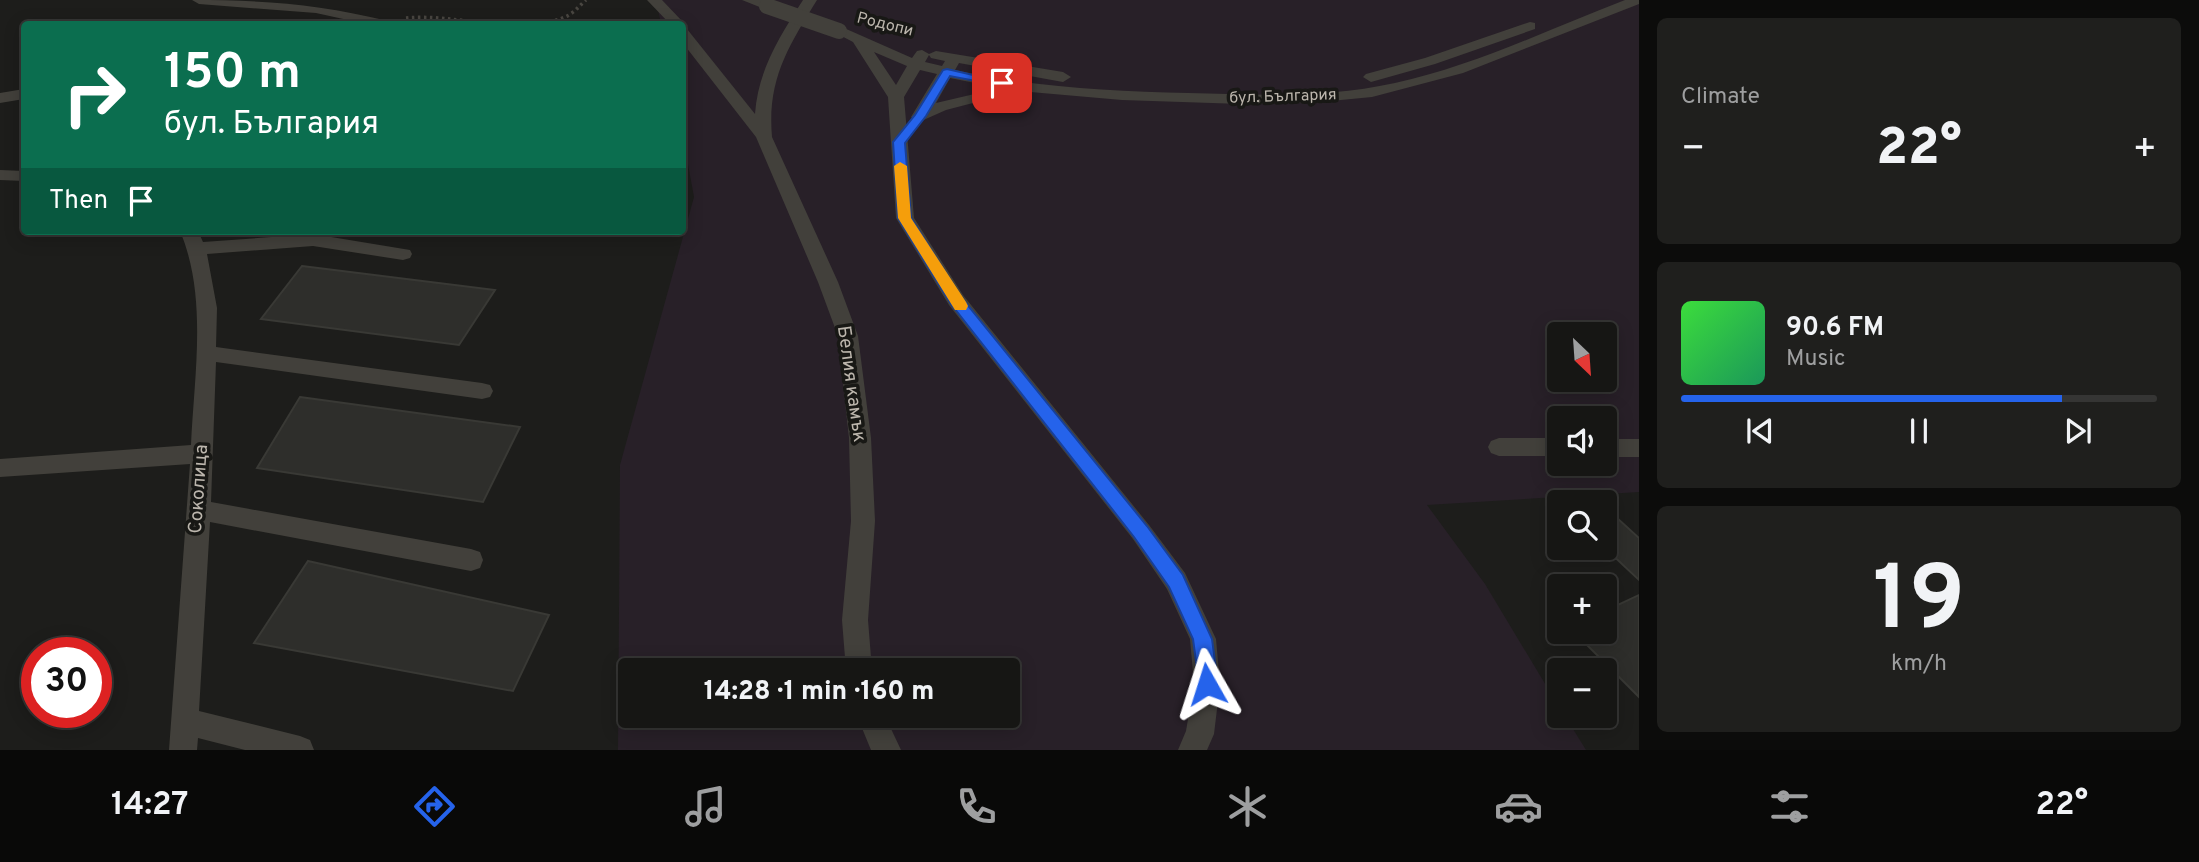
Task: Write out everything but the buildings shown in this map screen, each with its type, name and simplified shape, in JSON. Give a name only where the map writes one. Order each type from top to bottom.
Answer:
[{"type":"street","points":[[199,0],[316,9],[369,21]]},
{"type":"street","points":[[654,0],[674,21]]},
{"type":"street","name":"Родопи","points":[[749,0],[920,58]]},
{"type":"street","name":"Белия камък","points":[[810,0],[772,66],[761,98],[764,137],[828,282],[848,336],[860,438],[863,522],[855,620],[858,658]]},
{"type":"street","name":"бул. България","points":[[951,66],[1150,85],[1279,87],[1338,82],[1389,74],[1600,0]]},
{"type":"street","name":"бул. България","points":[[920,58],[1027,87],[1089,93],[1285,99],[1396,87],[1444,73],[1637,0]]},
{"type":"street","name":"Родопи","points":[[839,31],[920,58]]},
{"type":"street","points":[[686,37],[764,137]]},
{"type":"street","points":[[858,39],[896,97],[905,218],[928,258],[956,300],[1141,532],[1176,581],[1203,639],[1207,684],[1200,734],[1192,750]]},
{"type":"street","points":[[896,97],[920,58]]},
{"type":"street","points":[[899,142],[920,116],[951,66]]},
{"type":"street","points":[[920,116],[941,106],[1027,87]]},
{"type":"street","points":[[0,98],[21,94]]},
{"type":"street","points":[[193,240],[313,240],[403,254]]},
{"type":"street","name":"Соколица","points":[[183,750],[202,454],[207,308],[193,240]]},
{"type":"street","points":[[205,352],[482,391]]},
{"type":"street","points":[[1499,447],[1547,447]]},
{"type":"street","points":[[1617,447],[1639,448]]},
{"type":"street","points":[[0,468],[202,454]]},
{"type":"street","points":[[198,510],[471,560]]},
{"type":"street","points":[[185,721],[300,750]]},
{"type":"street","points":[[874,728],[887,750]]},
{"type":"path","points":[[546,21],[565,17],[586,0]]},
{"type":"path","points":[[395,21],[426,14],[500,21]]},
{"type":"shaded area","points":[[656,0],[1639,0],[1639,492],[1547,490],[1547,498],[1427,505],[1485,584],[1547,687],[1547,728],[1572,728],[1586,750],[618,750],[618,728],[1020,728],[1020,658],[619,658],[620,465],[684,235],[686,235],[694,197],[686,153],[686,21],[660,21]]},
{"type":"slow traffic","points":[[900,166],[905,218],[960,306]]},
{"type":"route","points":[[1002,83],[947,72],[920,116],[899,142],[905,218],[956,300],[1141,532],[1176,581],[1203,639],[1207,684]]}]
